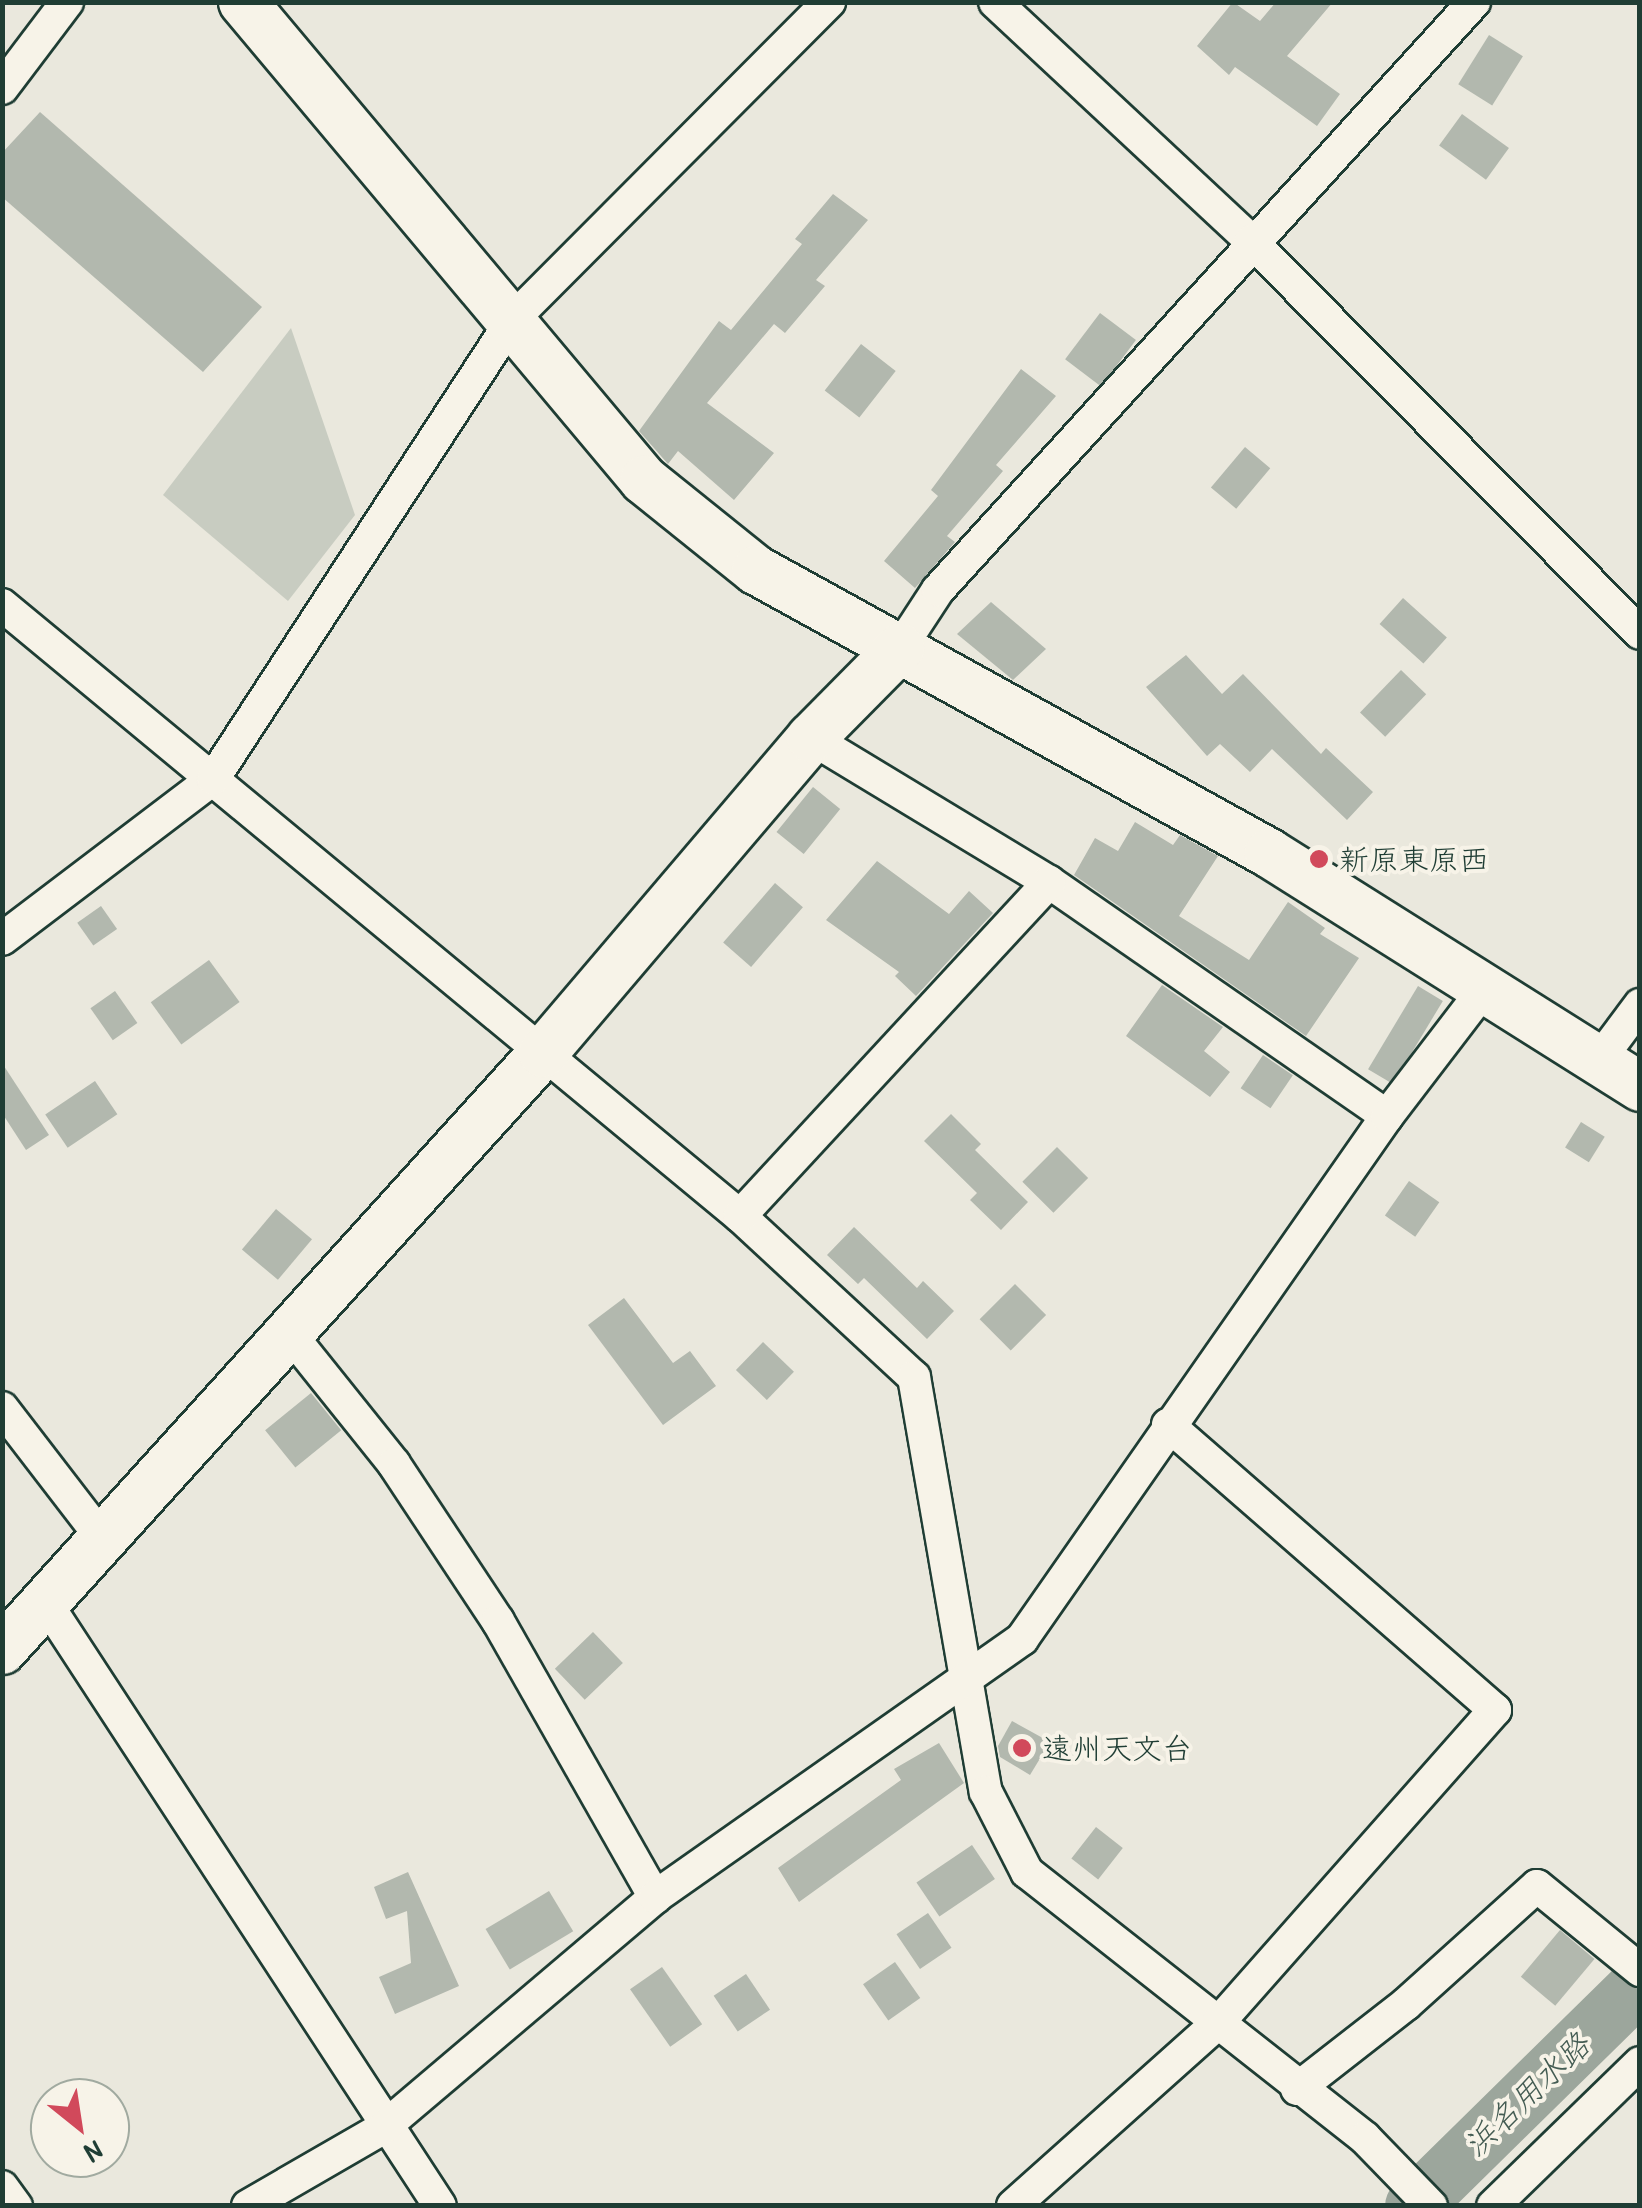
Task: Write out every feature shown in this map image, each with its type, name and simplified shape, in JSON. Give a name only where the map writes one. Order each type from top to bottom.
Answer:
[{"type":"street","points":[[2,88],[66,2]]},
{"type":"street","points":[[244,2],[514,319],[644,480],[756,570],[1269,852],[1640,1087]]},
{"type":"street","points":[[2,940],[213,779],[514,319],[829,2]]},
{"type":"street","points":[[996,2],[1251,241],[1640,634]]},
{"type":"street","points":[[2,1650],[543,1053],[811,738],[900,648],[938,590],[1251,241],[1474,2]]},
{"type":"street","points":[[2,605],[740,1216],[914,1377],[963,1684],[986,1792],[1028,1872],[1403,2174],[1431,2206]]},
{"type":"street","points":[[811,738],[1049,882],[1387,1116]]},
{"type":"street","points":[[740,1216],[1049,882]]},
{"type":"street","points":[[248,2206],[384,2128],[655,1897],[1022,1639],[1387,1116],[1484,989]]},
{"type":"street","points":[[1598,1060],[1640,1006]]},
{"type":"street","points":[[290,1334],[394,1464],[498,1620],[655,1897]]},
{"type":"street","points":[[2,1408],[104,1540]]},
{"type":"street","points":[[1013,2206],[1218,2024],[1495,1710],[1168,1425]]},
{"type":"street","points":[[46,1603],[384,2128],[440,2206]]},
{"type":"street","points":[[1297,2089],[1406,2004],[1537,1886],[1632,1964]]},
{"type":"street","points":[[1492,2206],[1640,2063]]},
{"type":"street","points":[[2,2186],[16,2206]]},
{"type":"shaded area","points":[[291,328],[355,515],[288,601],[163,495]]},
{"type":"building","points":[[1233,2],[1260,21],[1276,2],[1333,2],[1287,56],[1340,94],[1317,126],[1235,67],[1229,75],[1197,46]]},
{"type":"building","points":[[1489,35],[1523,56],[1492,105],[1458,84]]},
{"type":"building","points":[[40,112],[262,307],[203,372],[2,197],[2,153]]},
{"type":"building","points":[[1462,114],[1509,148],[1486,180],[1439,146]]},
{"type":"building","points":[[833,194],[868,220],[816,280],[825,286],[785,333],[774,324],[707,403],[774,453],[734,500],[678,451],[668,464],[639,431],[719,321],[731,330],[802,244],[795,239]]},
{"type":"building","points":[[1100,313],[1136,340],[1101,386],[1065,359]]},
{"type":"building","points":[[861,344],[896,371],[859,418],[825,390]]},
{"type":"building","points":[[1021,369],[1056,396],[996,465],[1003,471],[947,536],[955,542],[915,588],[884,561],[938,496],[931,490]]},
{"type":"building","points":[[1245,447],[1270,468],[1236,509],[1211,488]]},
{"type":"building","points":[[1403,598],[1447,637],[1423,663],[1380,624]]},
{"type":"building","points":[[991,602],[1046,649],[1013,680],[957,634]]},
{"type":"building","points":[[1186,655],[1222,694],[1243,674],[1321,754],[1326,748],[1373,792],[1347,820],[1272,749],[1250,772],[1220,744],[1207,756],[1146,687]]},
{"type":"building","points":[[1401,670],[1426,694],[1385,737],[1360,712]]},
{"type":"building","points":[[813,787],[840,809],[804,854],[776,832]]},
{"type":"building","points":[[1135,822],[1173,845],[1180,835],[1218,856],[1179,916],[1249,960],[1288,902],[1325,928],[1320,934],[1359,958],[1306,1036],[1074,875],[1095,838],[1118,851]]},
{"type":"building","points":[[877,861],[949,914],[969,891],[993,913],[916,996],[895,976],[899,972],[826,920]]},
{"type":"building","points":[[775,883],[803,907],[751,967],[723,943]]},
{"type":"building","points":[[101,906],[117,929],[93,946],[77,923]]},
{"type":"building","points":[[209,960],[240,1002],[181,1044],[151,1002]]},
{"type":"building","points":[[1162,985],[1223,1027],[1204,1051],[1230,1072],[1210,1097],[1126,1036]]},
{"type":"building","points":[[1418,986],[1443,1001],[1393,1084],[1368,1069]]},
{"type":"building","points":[[115,991],[137,1023],[113,1040],[90,1008]]},
{"type":"building","points":[[1263,1055],[1293,1075],[1270,1108],[1241,1088]]},
{"type":"building","points":[[2,1063],[49,1135],[26,1150],[2,1113]]},
{"type":"building","points":[[95,1081],[117,1114],[68,1148],[45,1115]]},
{"type":"building","points":[[951,1114],[981,1144],[975,1150],[1028,1202],[1001,1230],[970,1200],[977,1193],[924,1141]]},
{"type":"building","points":[[1581,1122],[1605,1137],[1589,1162],[1565,1147]]},
{"type":"building","points":[[1057,1147],[1088,1178],[1053,1213],[1022,1182]]},
{"type":"building","points":[[1409,1181],[1439,1202],[1415,1237],[1385,1215]]},
{"type":"building","points":[[276,1209],[312,1239],[278,1280],[242,1250]]},
{"type":"building","points":[[854,1227],[917,1288],[923,1281],[954,1311],[927,1339],[864,1278],[858,1284],[827,1255]]},
{"type":"building","points":[[1015,1284],[1046,1315],[1011,1350],[980,1319]]},
{"type":"building","points":[[624,1298],[673,1363],[690,1351],[716,1386],[663,1425],[588,1325]]},
{"type":"building","points":[[763,1342],[794,1372],[767,1400],[736,1370]]},
{"type":"building","points":[[311,1393],[341,1430],[295,1467],[265,1430]]},
{"type":"building","points":[[593,1632],[623,1663],[585,1700],[555,1669]]},
{"type":"building","name":"遠州天文台","points":[[1012,1721],[1050,1742],[1030,1775],[1000,1757],[998,1746]]},
{"type":"building","points":[[939,1743],[964,1783],[799,1902],[778,1868],[901,1780],[894,1769]]},
{"type":"building","points":[[1096,1827],[1123,1848],[1098,1879],[1071,1859]]},
{"type":"building","points":[[972,1845],[995,1879],[939,1916],[916,1882]]},
{"type":"building","points":[[408,1872],[459,1986],[395,2014],[379,1977],[411,1963],[407,1911],[386,1919],[374,1887]]},
{"type":"building","points":[[549,1891],[573,1931],[510,1969],[486,1929]]},
{"type":"building","points":[[928,1913],[951,1948],[920,1969],[896,1934]]},
{"type":"building","points":[[1560,1930],[1594,1959],[1555,2006],[1521,1977]]},
{"type":"building","points":[[895,1962],[920,1998],[888,2020],[863,1984]]},
{"type":"building","points":[[662,1967],[702,2024],[670,2047],[630,1989]]},
{"type":"building","points":[[746,1974],[770,2010],[738,2031],[714,1996]]},
{"type":"waterway","name":"浜名用水路","points":[[1414,2206],[1640,1984]]},
{"type":"place","name":"新原東原西","points":[[1319,859]]},
{"type":"place","name":"遠州天文台","points":[[1022,1748]]}]
